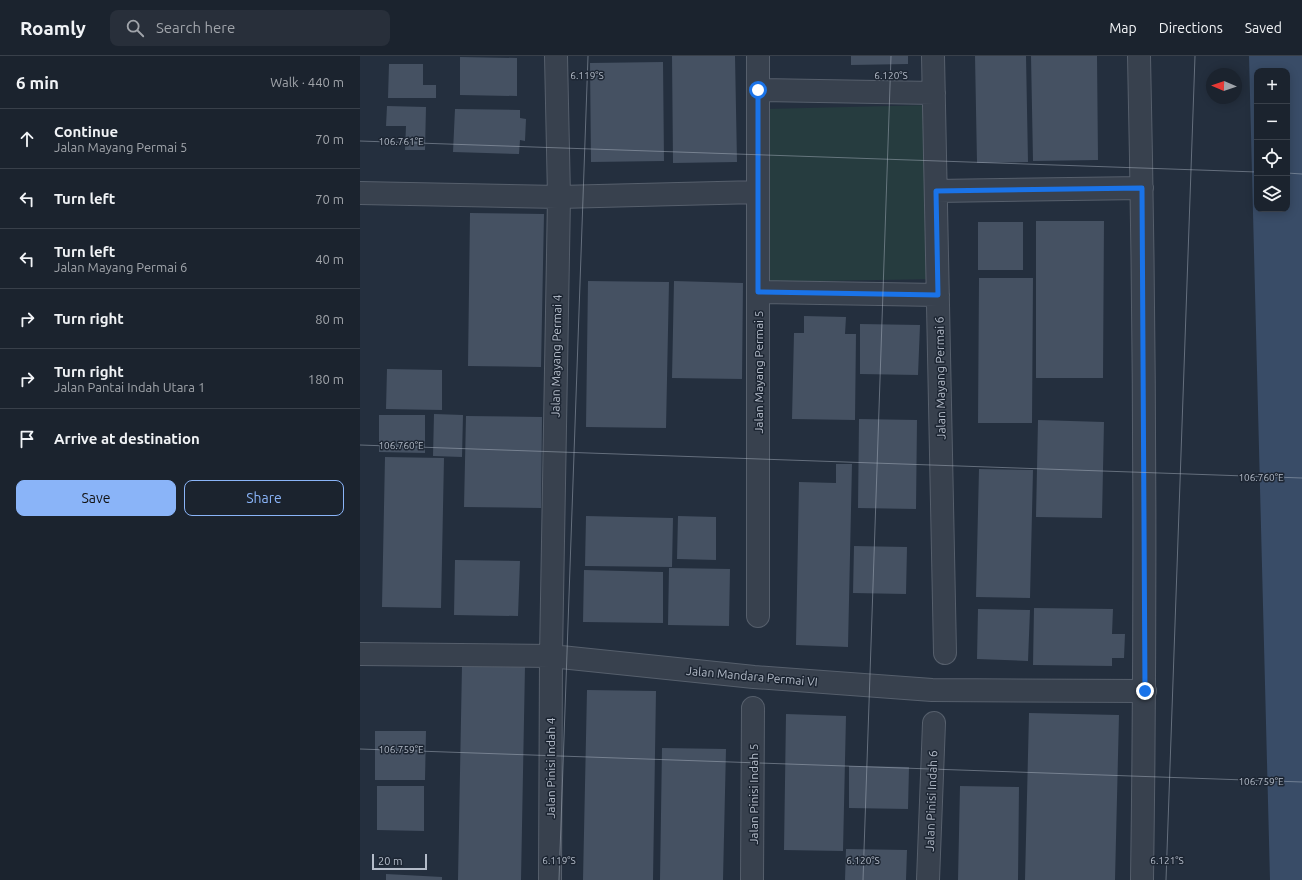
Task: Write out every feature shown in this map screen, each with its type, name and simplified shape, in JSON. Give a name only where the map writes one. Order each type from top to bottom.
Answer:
[{"type":"street","name":"Jalan Mayang Permai 4","points":[[551,656],[559,197],[556,56]]},
{"type":"street","name":"Jalan Mayang Permai 5","points":[[758,56],[758,616]]},
{"type":"street","name":"Jalan Mayang Permai 6","points":[[933,56],[945,652]]},
{"type":"street","points":[[1140,56],[1145,691],[1142,880]]},
{"type":"street","points":[[758,90],[934,93]]},
{"type":"street","points":[[936,191],[1142,188]]},
{"type":"street","points":[[360,193],[559,197],[758,192]]},
{"type":"street","points":[[758,292],[938,295]]},
{"type":"street","name":"Jalan Mandara Permai VI","points":[[360,654],[551,656],[754,677],[932,690],[1145,691]]},
{"type":"street","name":"Jalan Pinisi Indah 4","points":[[550,880],[551,656]]},
{"type":"street","name":"Jalan Pinisi Indah 5","points":[[752,880],[753,708]]},
{"type":"street","name":"Jalan Pinisi Indah 6","points":[[928,880],[934,723]]},
{"type":"green space","points":[[931,105],[935,279],[767,282],[765,109]]},
{"type":"water","points":[[1249,56],[1302,56],[1302,880],[1270,880]]},
{"type":"building","points":[[672,56],[735,56],[737,162],[673,163]]},
{"type":"building","points":[[851,56],[908,56],[908,64],[851,65]]},
{"type":"building","points":[[975,56],[1026,56],[1028,162],[977,163]]},
{"type":"building","points":[[1031,56],[1097,56],[1098,160],[1033,161]]},
{"type":"building","points":[[460,57],[517,58],[517,96],[460,95]]},
{"type":"building","points":[[663,62],[664,161],[591,162],[590,63]]},
{"type":"building","points":[[389,64],[423,64],[423,85],[436,85],[436,98],[388,98]]},
{"type":"building","points":[[387,106],[426,107],[425,150],[405,150],[406,126],[386,126]]},
{"type":"building","points":[[455,109],[520,110],[520,118],[526,119],[525,141],[520,140],[519,154],[453,152]]},
{"type":"building","points":[[470,213],[544,214],[541,367],[468,366]]},
{"type":"building","points":[[1036,221],[1104,221],[1103,378],[1036,378]]},
{"type":"building","points":[[978,222],[1023,222],[1023,270],[978,270]]},
{"type":"building","points":[[979,278],[1033,278],[1032,423],[978,423]]},
{"type":"building","points":[[588,281],[669,282],[666,428],[586,427]]},
{"type":"building","points":[[674,281],[743,283],[742,379],[672,378]]},
{"type":"building","points":[[804,316],[846,317],[845,334],[856,334],[855,420],[792,419],[794,333],[804,333]]},
{"type":"building","points":[[860,324],[920,325],[918,375],[860,374]]},
{"type":"building","points":[[387,369],[442,370],[442,410],[386,409]]},
{"type":"building","points":[[434,414],[463,415],[462,457],[433,456]]},
{"type":"building","points":[[379,415],[425,415],[425,453],[379,452]]},
{"type":"building","points":[[466,416],[542,417],[541,508],[464,507]]},
{"type":"building","points":[[859,419],[917,420],[916,509],[858,508]]},
{"type":"building","points":[[1038,420],[1104,422],[1102,518],[1036,517]]},
{"type":"building","points":[[385,457],[444,458],[441,608],[382,607]]},
{"type":"building","points":[[836,464],[852,464],[848,647],[796,645],[799,482],[836,483]]},
{"type":"building","points":[[979,469],[1033,470],[1030,598],[976,597]]},
{"type":"building","points":[[586,516],[673,518],[672,567],[585,566]]},
{"type":"building","points":[[678,516],[716,517],[716,560],[677,559]]},
{"type":"building","points":[[854,546],[907,547],[906,594],[853,593]]},
{"type":"building","points":[[455,560],[520,561],[518,616],[454,615]]},
{"type":"building","points":[[669,568],[730,569],[729,626],[668,625]]},
{"type":"building","points":[[584,570],[663,572],[663,623],[583,622]]},
{"type":"building","points":[[1034,608],[1113,609],[1112,634],[1125,634],[1124,658],[1112,658],[1112,666],[1033,665]]},
{"type":"building","points":[[978,609],[1030,610],[1028,661],[977,659]]},
{"type":"building","points":[[462,665],[525,666],[521,880],[458,880]]},
{"type":"building","points":[[587,690],[656,691],[653,880],[583,880]]},
{"type":"building","points":[[1029,713],[1119,715],[1115,880],[1025,880]]},
{"type":"building","points":[[786,714],[846,716],[843,851],[784,850]]},
{"type":"building","points":[[375,731],[426,731],[425,780],[375,780]]},
{"type":"building","points":[[662,748],[726,749],[723,880],[660,880]]},
{"type":"building","points":[[849,766],[909,767],[908,809],[849,808]]},
{"type":"building","points":[[377,786],[424,786],[424,831],[377,830]]},
{"type":"building","points":[[960,786],[1019,787],[1018,880],[958,880]]},
{"type":"building","points":[[846,849],[907,850],[906,880],[845,880]]},
{"type":"building","points":[[386,874],[442,877],[442,880],[386,880]]},
{"type":"route","points":[[758,90],[758,292],[938,295],[936,191],[1125,187],[1142,188],[1145,691]]}]
